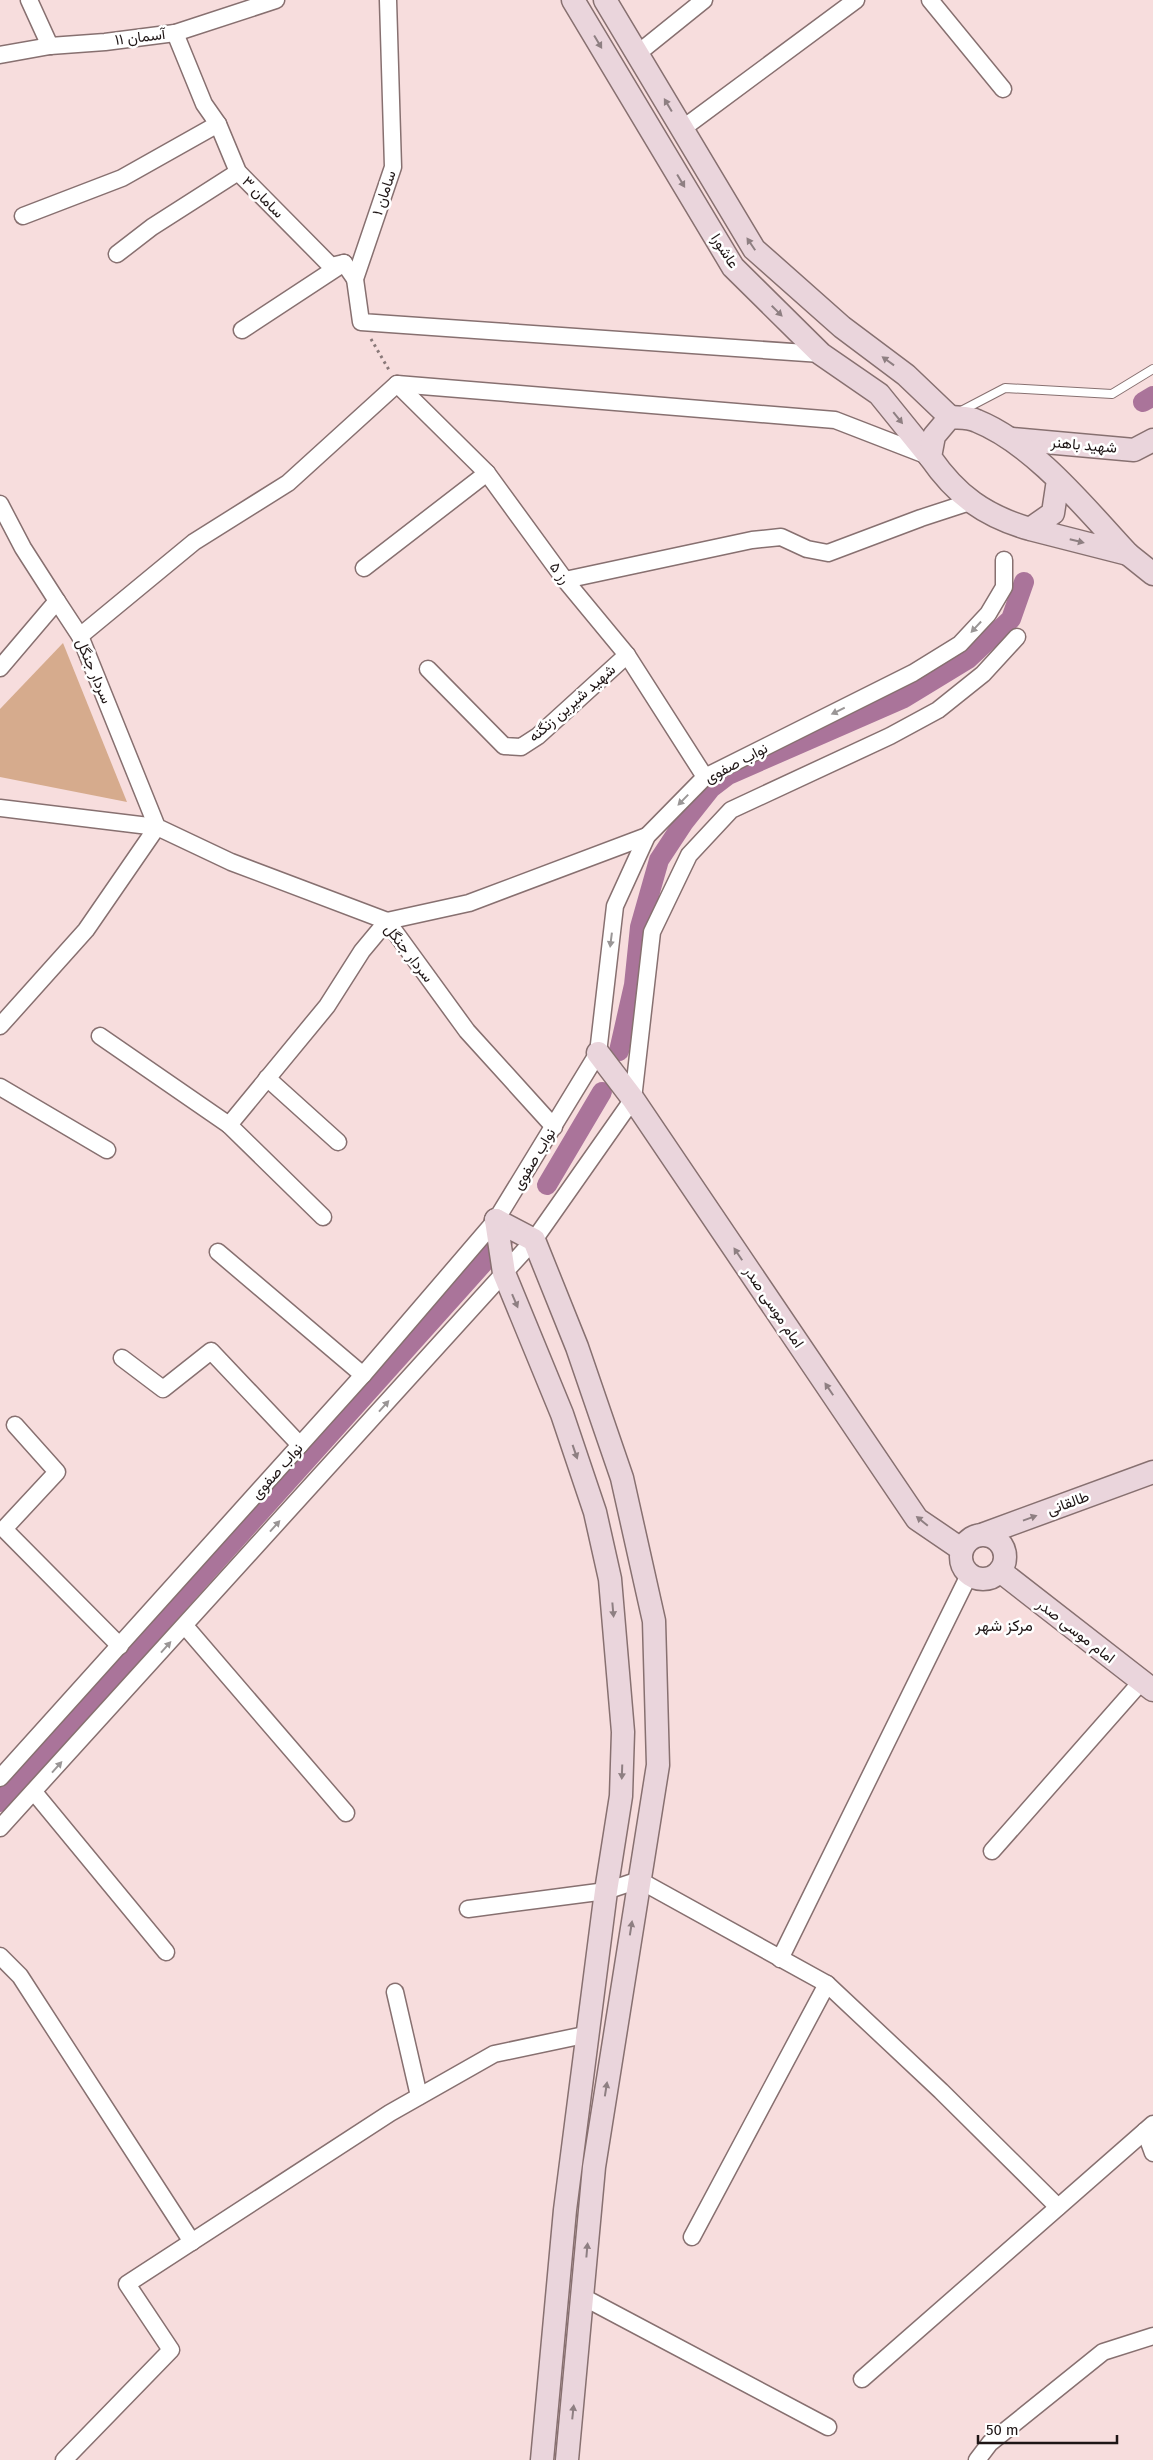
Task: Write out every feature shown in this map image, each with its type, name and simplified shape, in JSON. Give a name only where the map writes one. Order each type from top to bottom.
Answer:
[{"type":"street","points":[[29,0],[50,46]]},
{"type":"street","name":"آسمان ۱۱","points":[[0,55],[50,46],[105,42],[175,33],[276,0]]},
{"type":"street","name":"سامان ۱","points":[[361,322],[355,279],[393,166],[388,0]]},
{"type":"street","name":"عاشورا","points":[[573,0],[733,267],[821,354],[879,394],[946,479],[970,502],[1009,523],[1128,554]]},
{"type":"street","name":"عاشورا","points":[[605,0],[754,249],[842,327],[906,374],[950,416]]},
{"type":"street","points":[[637,54],[704,0]]},
{"type":"street","points":[[682,129],[856,0]]},
{"type":"street","points":[[930,0],[1003,89]]},
{"type":"street","name":"سامان ۳","points":[[175,33],[204,104],[218,124],[238,172],[331,266],[344,263]]},
{"type":"street","points":[[24,216],[122,178],[218,124]]},
{"type":"street","points":[[117,254],[152,227],[238,172]]},
{"type":"street","points":[[242,330],[344,263],[355,279]]},
{"type":"street","points":[[361,322],[821,354],[842,327]]},
{"type":"street","points":[[80,636],[194,542],[288,483],[397,384],[835,420],[930,457],[934,436],[950,416],[975,420],[1012,439],[1058,480],[1128,554],[1153,574]]},
{"type":"street","name":"رز ۵","points":[[397,384],[487,473],[565,580],[627,655],[705,777]]},
{"type":"street","name":"شهید باهنر","points":[[1012,439],[1134,450],[1153,440]]},
{"type":"street","points":[[364,568],[487,473]]},
{"type":"street","points":[[1030,529],[1052,513],[1058,480]]},
{"type":"street","points":[[565,580],[752,540],[781,537],[807,549],[828,553],[920,518],[970,502]]},
{"type":"street","name":"سردار جنگل","points":[[0,504],[23,548],[80,636],[157,827]]},
{"type":"street","name":"نواب صفوی","points":[[0,1778],[363,1375],[496,1220],[598,1054],[615,906],[647,836],[705,777],[913,673],[960,644],[988,614],[1004,587],[1004,560]]},
{"type":"street","points":[[0,668],[57,601]]},
{"type":"street","points":[[0,1828],[534,1240],[633,1099],[652,932],[689,855],[732,810],[890,736],[938,710],[983,674],[1016,636]]},
{"type":"street","name":"شهید شیرین زنگنه","points":[[428,669],[504,746],[521,746],[538,736],[627,655]]},
{"type":"street","name":"سردار جنگل","points":[[0,808],[157,827],[230,862],[387,921],[467,1031],[554,1127]]},
{"type":"street","points":[[0,1026],[86,930],[157,827]]},
{"type":"street","points":[[229,1125],[327,1006],[362,951],[387,921],[469,903],[647,836]]},
{"type":"street","points":[[100,1036],[229,1125],[323,1217]]},
{"type":"street","name":"امام موسی صدر","points":[[598,1054],[633,1099],[917,1519],[961,1550]]},
{"type":"street","points":[[267,1078],[338,1142]]},
{"type":"street","points":[[0,1087],[107,1150]]},
{"type":"street","points":[[496,1220],[534,1240],[577,1347],[622,1478],[654,1621],[658,1765],[594,2167],[566,2460]]},
{"type":"street","points":[[496,1220],[504,1273],[562,1414],[595,1512],[610,1578],[624,1732],[621,1796],[606,1891],[565,2210],[542,2460]]},
{"type":"street","points":[[218,1252],[363,1375]]},
{"type":"street","points":[[122,1358],[164,1389],[211,1351],[300,1445]]},
{"type":"street","points":[[15,1425],[56,1472],[4,1528],[120,1646]]},
{"type":"street","name":"طالقانی","points":[[984,1534],[1153,1472]]},
{"type":"street","points":[[984,1534],[997,1540],[1004,1551],[1005,1558],[1000,1571],[988,1579],[975,1578],[969,1574],[961,1563],[961,1550],[972,1537],[984,1534]]},
{"type":"street","name":"امام موسی صدر","points":[[1000,1571],[1147,1686]]},
{"type":"street","points":[[780,1959],[969,1574]]},
{"type":"street","points":[[185,1626],[346,1813]]},
{"type":"street","points":[[992,1850],[1147,1686]]},
{"type":"street","points":[[34,1792],[166,1952]]},
{"type":"street","points":[[468,1909],[606,1891],[639,1880],[827,1984],[941,2091],[1058,2207]]},
{"type":"street","points":[[0,1956],[20,1976],[192,2242]]},
{"type":"street","points":[[692,2237],[827,1984]]},
{"type":"street","points":[[395,1992],[419,2096]]},
{"type":"street","points":[[64,2460],[171,2350],[127,2284],[390,2113],[494,2054],[588,2034]]},
{"type":"street","points":[[862,2379],[1149,2127]]},
{"type":"street","points":[[1149,2127],[1153,2153]]},
{"type":"street","points":[[583,2297],[828,2427]]},
{"type":"street","points":[[977,2460],[990,2443],[1104,2352],[1153,2336]]},
{"type":"lane","points":[[950,416],[1005,388],[1112,394],[1153,369]]},
{"type":"path","points":[[361,322],[397,384]]},
{"type":"shaded area","points":[[63,643],[127,802],[0,777],[0,709]]},
{"type":"waterway","points":[[1143,402],[1153,396]]},
{"type":"waterway","points":[[619,1051],[634,985],[640,927],[659,860],[684,822],[711,788],[728,775],[904,698],[968,659],[1011,619],[1024,582]]},
{"type":"waterway","points":[[547,1185],[602,1092]]},
{"type":"waterway","points":[[0,1802],[503,1241]]},
{"type":"district","name":"مرکز شهر","points":[[1004,1625]]}]
